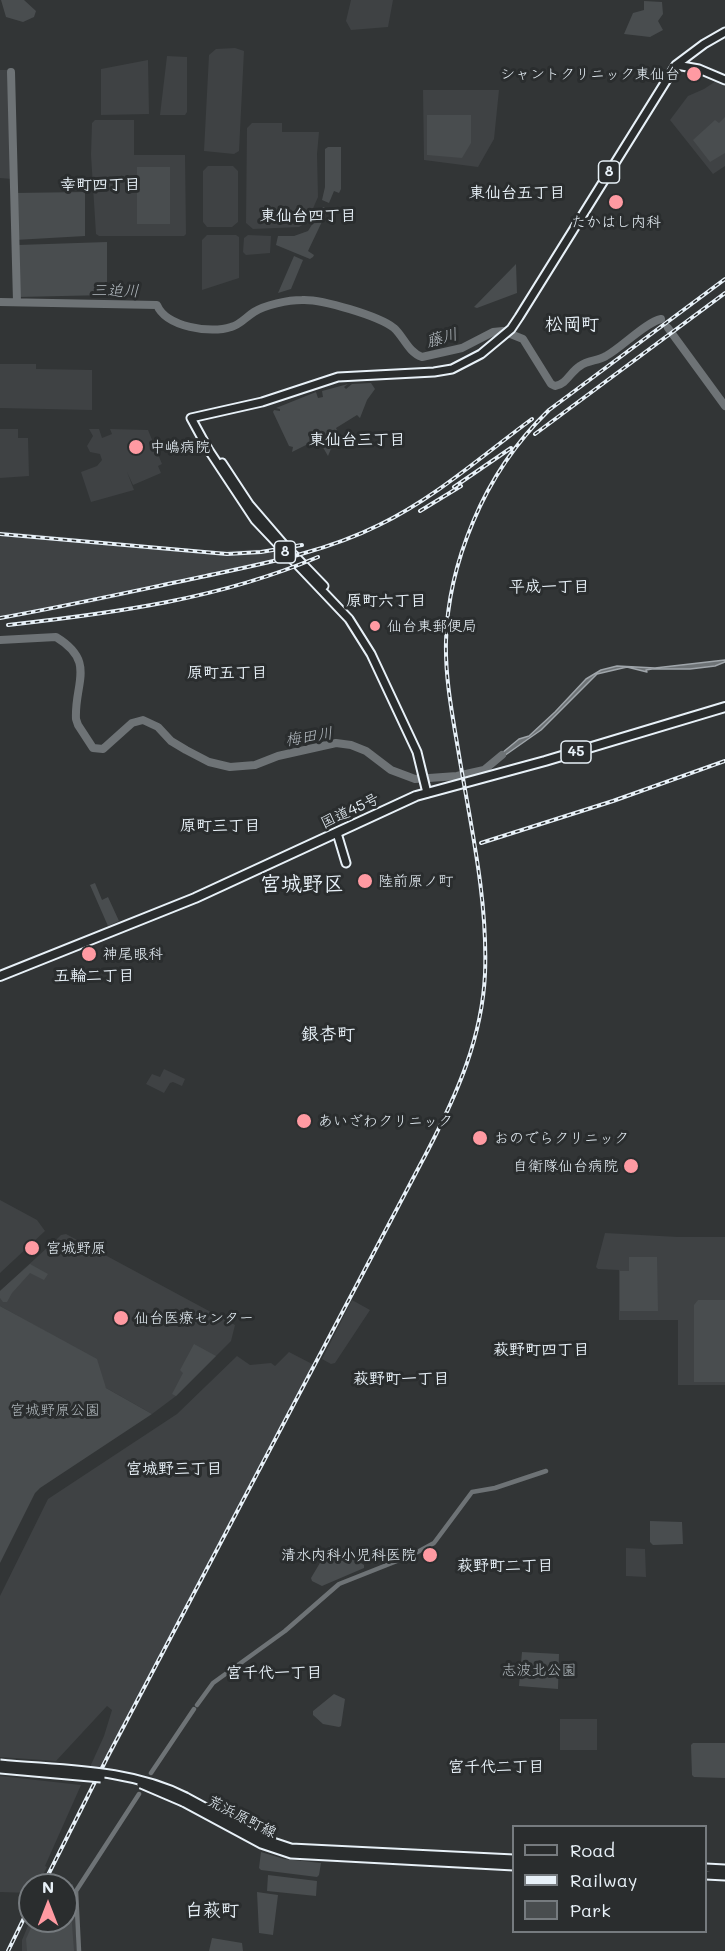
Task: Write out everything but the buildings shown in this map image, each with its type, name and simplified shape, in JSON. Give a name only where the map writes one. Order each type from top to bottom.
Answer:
[{"type":"highway","name":"国道45号","points":[[0,976],[195,898],[405,801],[426,789],[564,756],[725,707]]},
{"type":"main road","name":"8","points":[[426,789],[417,752],[371,654],[349,619],[255,520],[208,449],[191,418],[262,402],[338,377],[443,371],[473,359],[511,329],[528,305],[676,65],[725,32]]},
{"type":"main road","points":[[676,65],[699,69],[725,80]]},
{"type":"main road","points":[[224,482],[252,523],[334,611],[349,619]]},
{"type":"main road","points":[[337,833],[345,859]]},
{"type":"main road","name":"荒浜原町線","points":[[0,1764],[131,1777],[163,1786],[261,1844],[291,1854],[512,1866]]},
{"type":"main road","name":"荒浜原町線","points":[[0,1769],[130,1782],[184,1800],[264,1839],[291,1848],[512,1859]]},
{"type":"main road","points":[[707,1868],[725,1869]]},
{"type":"main road","points":[[707,1875],[725,1876]]},
{"type":"shaded area","points":[[351,0],[393,0],[388,27],[351,30],[346,21]]},
{"type":"shaded area","points":[[235,48],[244,51],[239,151],[234,154],[204,151],[209,55],[216,49]]},
{"type":"shaded area","points":[[167,56],[187,57],[187,112],[185,115],[160,115]]},
{"type":"shaded area","points":[[148,60],[149,114],[101,115],[101,69]]},
{"type":"shaded area","points":[[0,70],[11,70],[12,179],[0,178]]},
{"type":"shaded area","points":[[716,81],[725,85],[725,166],[713,174],[670,120],[688,96]]},
{"type":"shaded area","points":[[423,90],[499,90],[494,139],[478,167],[424,160]]},
{"type":"shaded area","points":[[95,120],[134,120],[134,155],[185,155],[186,234],[184,236],[99,236],[96,234],[91,155],[92,123]]},
{"type":"shaded area","points":[[252,123],[282,123],[282,132],[319,132],[318,197],[307,222],[299,227],[253,229],[246,223],[247,128]]},
{"type":"shaded area","points":[[208,166],[233,166],[238,171],[238,222],[232,227],[207,227],[203,222],[203,171]]},
{"type":"shaded area","points":[[207,235],[236,235],[239,237],[239,278],[202,290],[202,240]]},
{"type":"shaded area","points":[[248,235],[271,236],[270,253],[246,255],[243,252],[244,238]]},
{"type":"shaded area","points":[[0,364],[36,364],[36,369],[92,370],[92,410],[0,408]]},
{"type":"shaded area","points":[[0,429],[18,429],[18,438],[28,438],[29,476],[0,478]]},
{"type":"shaded area","points":[[89,429],[99,429],[102,438],[112,434],[110,429],[148,430],[162,464],[158,466],[161,473],[133,485],[127,472],[134,490],[91,502],[81,472],[97,466],[102,460],[100,454],[90,452],[87,446],[93,436]]},
{"type":"shaded area","points":[[0,531],[213,551],[271,549],[279,562],[87,604],[0,620]]},
{"type":"shaded area","points":[[725,660],[715,666],[690,669],[652,669],[646,670],[647,672],[627,667],[597,674],[541,730],[494,763],[519,739],[529,736],[586,679],[601,670],[617,666],[655,668]]},
{"type":"shaded area","points":[[164,1069],[185,1079],[182,1086],[170,1083],[164,1093],[146,1084],[152,1074],[160,1077]]},
{"type":"shaded area","points":[[0,1200],[37,1220],[45,1231],[0,1273]]},
{"type":"shaded area","points":[[605,1233],[725,1237],[725,1385],[678,1385],[678,1320],[619,1320],[619,1270],[596,1267]]},
{"type":"shaded area","name":"仙台医療センター","points":[[66,1234],[235,1325],[231,1341],[176,1396],[152,1414],[106,1388],[48,1333],[0,1306],[0,1291],[49,1246],[58,1242],[57,1239],[61,1235]]},
{"type":"shaded area","points":[[352,1300],[370,1310],[335,1363],[331,1364],[322,1359]]},
{"type":"shaded area","points":[[289,1352],[316,1366],[104,1769],[90,1767],[104,1736],[112,1710],[107,1706],[56,1761],[0,1757],[0,1596],[48,1499],[177,1414],[237,1356],[250,1365],[271,1363],[275,1366]]},
{"type":"shaded area","points":[[626,1548],[645,1549],[646,1577],[626,1576]]},
{"type":"shaded area","points":[[560,1719],[597,1719],[597,1750],[560,1750]]},
{"type":"shaded area","points":[[0,1776],[81,1785],[44,1873],[18,1873],[18,1893],[0,1892]]},
{"type":"shaded area","points":[[25,1933],[76,1933],[77,1951],[22,1951]]},
{"type":"green space","points":[[1,0],[24,0],[36,11],[34,17],[23,22],[6,17]]},
{"type":"green space","points":[[644,1],[662,2],[663,14],[658,21],[663,30],[650,37],[624,34],[633,13],[644,10]]},
{"type":"green space","points":[[427,115],[471,115],[471,143],[462,158],[427,155]]},
{"type":"green space","points":[[725,117],[725,153],[710,162],[693,140],[715,120],[719,123]]},
{"type":"green space","points":[[341,147],[341,189],[339,193],[334,191],[329,203],[322,200],[325,187],[325,149]]},
{"type":"green space","points":[[137,167],[170,167],[170,224],[137,224]]},
{"type":"green space","points":[[85,192],[85,236],[15,240],[14,193]]},
{"type":"green space","points":[[323,207],[328,209],[308,251],[314,255],[313,257],[310,259],[276,245],[278,236],[294,236],[308,231]]},
{"type":"green space","points":[[107,242],[107,295],[18,297],[18,245]]},
{"type":"green space","points":[[294,256],[303,260],[291,289],[278,293]]},
{"type":"green space","points":[[516,264],[517,293],[477,308],[474,307]]},
{"type":"green space","points":[[371,383],[375,389],[367,400],[360,418],[357,415],[336,428],[338,432],[328,456],[318,439],[292,452],[293,447],[289,446],[273,412],[274,410],[280,411],[276,408],[316,392],[318,398],[323,397],[322,391],[348,384],[344,387],[346,389],[352,384]]},
{"type":"green space","points":[[95,883],[102,900],[108,897],[119,921],[108,926],[90,885]]},
{"type":"green space","points":[[629,1257],[657,1257],[658,1311],[620,1311],[620,1271],[629,1271]]},
{"type":"green space","points":[[30,1264],[48,1274],[44,1280],[30,1273],[7,1302],[3,1302],[0,1298],[0,1291]]},
{"type":"green space","points":[[698,1300],[725,1300],[725,1382],[694,1382],[694,1305]]},
{"type":"green space","name":"宮城野原公園","points":[[0,1306],[97,1359],[106,1388],[152,1414],[40,1488],[35,1493],[0,1563]]},
{"type":"green space","points":[[194,1344],[216,1356],[176,1396],[172,1394],[183,1373],[180,1370]]},
{"type":"green space","points":[[650,1521],[682,1522],[683,1544],[653,1545],[650,1542]]},
{"type":"green space","points":[[330,1546],[364,1565],[364,1568],[322,1586],[312,1581],[311,1578]]},
{"type":"green space","name":"志波北公園","points":[[522,1652],[559,1654],[558,1689],[519,1686]]},
{"type":"green space","points":[[334,1694],[345,1699],[339,1727],[323,1724],[313,1715],[313,1711]]},
{"type":"green space","points":[[693,1743],[725,1743],[725,1778],[694,1777],[692,1775],[691,1745]]},
{"type":"green space","points":[[261,1852],[284,1859],[321,1863],[319,1875],[317,1877],[261,1870],[259,1868]]},
{"type":"green space","points":[[268,1875],[317,1881],[316,1896],[267,1891]]},
{"type":"green space","points":[[257,1892],[278,1895],[273,1935],[259,1933]]},
{"type":"green space","points":[[29,1933],[73,1933],[74,1951],[27,1951],[26,1939]]},
{"type":"green space","points":[[212,1938],[242,1943],[243,1951],[209,1951]]},
{"type":"waterway","points":[[11,72],[17,302]]},
{"type":"waterway","name":"藤川","points":[[0,302],[157,305],[170,319],[190,327],[212,330],[234,326],[259,309],[270,305],[311,300],[350,309],[387,323],[398,332],[413,352],[422,357],[462,348],[493,332],[503,331],[523,339],[551,384],[555,386],[563,383],[580,366],[606,356],[648,325],[661,319]]},
{"type":"waterway","name":"藤川","points":[[668,328],[725,406]]},
{"type":"waterway","name":"梅田川","points":[[0,640],[56,637],[69,646],[80,664],[81,674],[76,719],[93,748],[103,749],[132,723],[143,720],[158,727],[171,741],[186,750],[209,762],[230,767],[255,765],[278,756],[336,743],[351,745],[366,751],[391,770],[415,779],[457,776],[484,770],[502,755]]},
{"type":"waterway","points":[[412,1555],[434,1543],[472,1492],[495,1488],[546,1471]]},
{"type":"waterway","points":[[197,1705],[213,1683],[285,1631],[339,1584],[397,1561]]},
{"type":"waterway","points":[[151,1773],[194,1709]]},
{"type":"waterway","points":[[79,1951],[76,1891],[139,1794]]},
{"type":"railway","points":[[49,1873],[108,1756],[428,1150],[458,1087],[473,1043],[483,998],[484,917],[477,861],[451,708],[446,654],[451,595],[462,551],[473,522],[505,462],[549,410],[725,279]]},
{"type":"railway","points":[[535,434],[725,293]]},
{"type":"railway","points":[[0,618],[292,557],[358,535],[420,502],[532,419]]},
{"type":"railway","points":[[454,487],[511,448]]},
{"type":"railway","points":[[420,511],[461,486]]},
{"type":"railway","points":[[0,534],[227,554],[261,552],[302,545]]},
{"type":"railway","points":[[8,625],[127,609],[205,594],[243,584],[318,557]]},
{"type":"railway","points":[[481,843],[613,801],[725,761]]},
{"type":"railway","points":[[8,1951],[18,1931]]},
{"type":"place","name":"シャントクリニック東仙台","points":[[694,74]]},
{"type":"place","name":"たかはし内科","points":[[616,202]]},
{"type":"place","name":"中嶋病院","points":[[136,447]]},
{"type":"place","name":"仙台東郵便局","points":[[375,626]]},
{"type":"place","name":"陸前原ノ町","points":[[365,881]]},
{"type":"place","name":"神尾眼科","points":[[89,954]]},
{"type":"place","name":"あいざわクリニック","points":[[304,1121]]},
{"type":"place","name":"おのでらクリニック","points":[[480,1138]]},
{"type":"place","name":"自衛隊仙台病院","points":[[631,1166]]},
{"type":"place","name":"宮城野原","points":[[32,1248]]},
{"type":"place","name":"仙台医療センター","points":[[121,1318]]},
{"type":"place","name":"清水内科小児科医院","points":[[430,1555]]},
{"type":"district","name":"幸町四丁目","points":[[100,185]]},
{"type":"district","name":"東仙台五丁目","points":[[517,193]]},
{"type":"district","name":"東仙台四丁目","points":[[308,216]]},
{"type":"district","name":"松岡町","points":[[572,324]]},
{"type":"district","name":"東仙台三丁目","points":[[357,440]]},
{"type":"district","name":"平成一丁目","points":[[549,587]]},
{"type":"district","name":"原町六丁目","points":[[386,601]]},
{"type":"district","name":"原町五丁目","points":[[227,673]]},
{"type":"district","name":"原町三丁目","points":[[220,826]]},
{"type":"district","name":"宮城野区","points":[[302,885]]},
{"type":"district","name":"五輪二丁目","points":[[94,976]]},
{"type":"district","name":"銀杏町","points":[[328,1034]]},
{"type":"district","name":"萩野町四丁目","points":[[541,1350]]},
{"type":"district","name":"萩野町一丁目","points":[[401,1379]]},
{"type":"district","name":"宮城野三丁目","points":[[174,1469]]},
{"type":"district","name":"萩野町二丁目","points":[[505,1566]]},
{"type":"district","name":"宮千代一丁目","points":[[274,1673]]},
{"type":"district","name":"宮千代二丁目","points":[[496,1767]]},
{"type":"district","name":"白萩町","points":[[212,1910]]},
{"type":"water label","name":"三迫川","points":[[115,291]]}]
